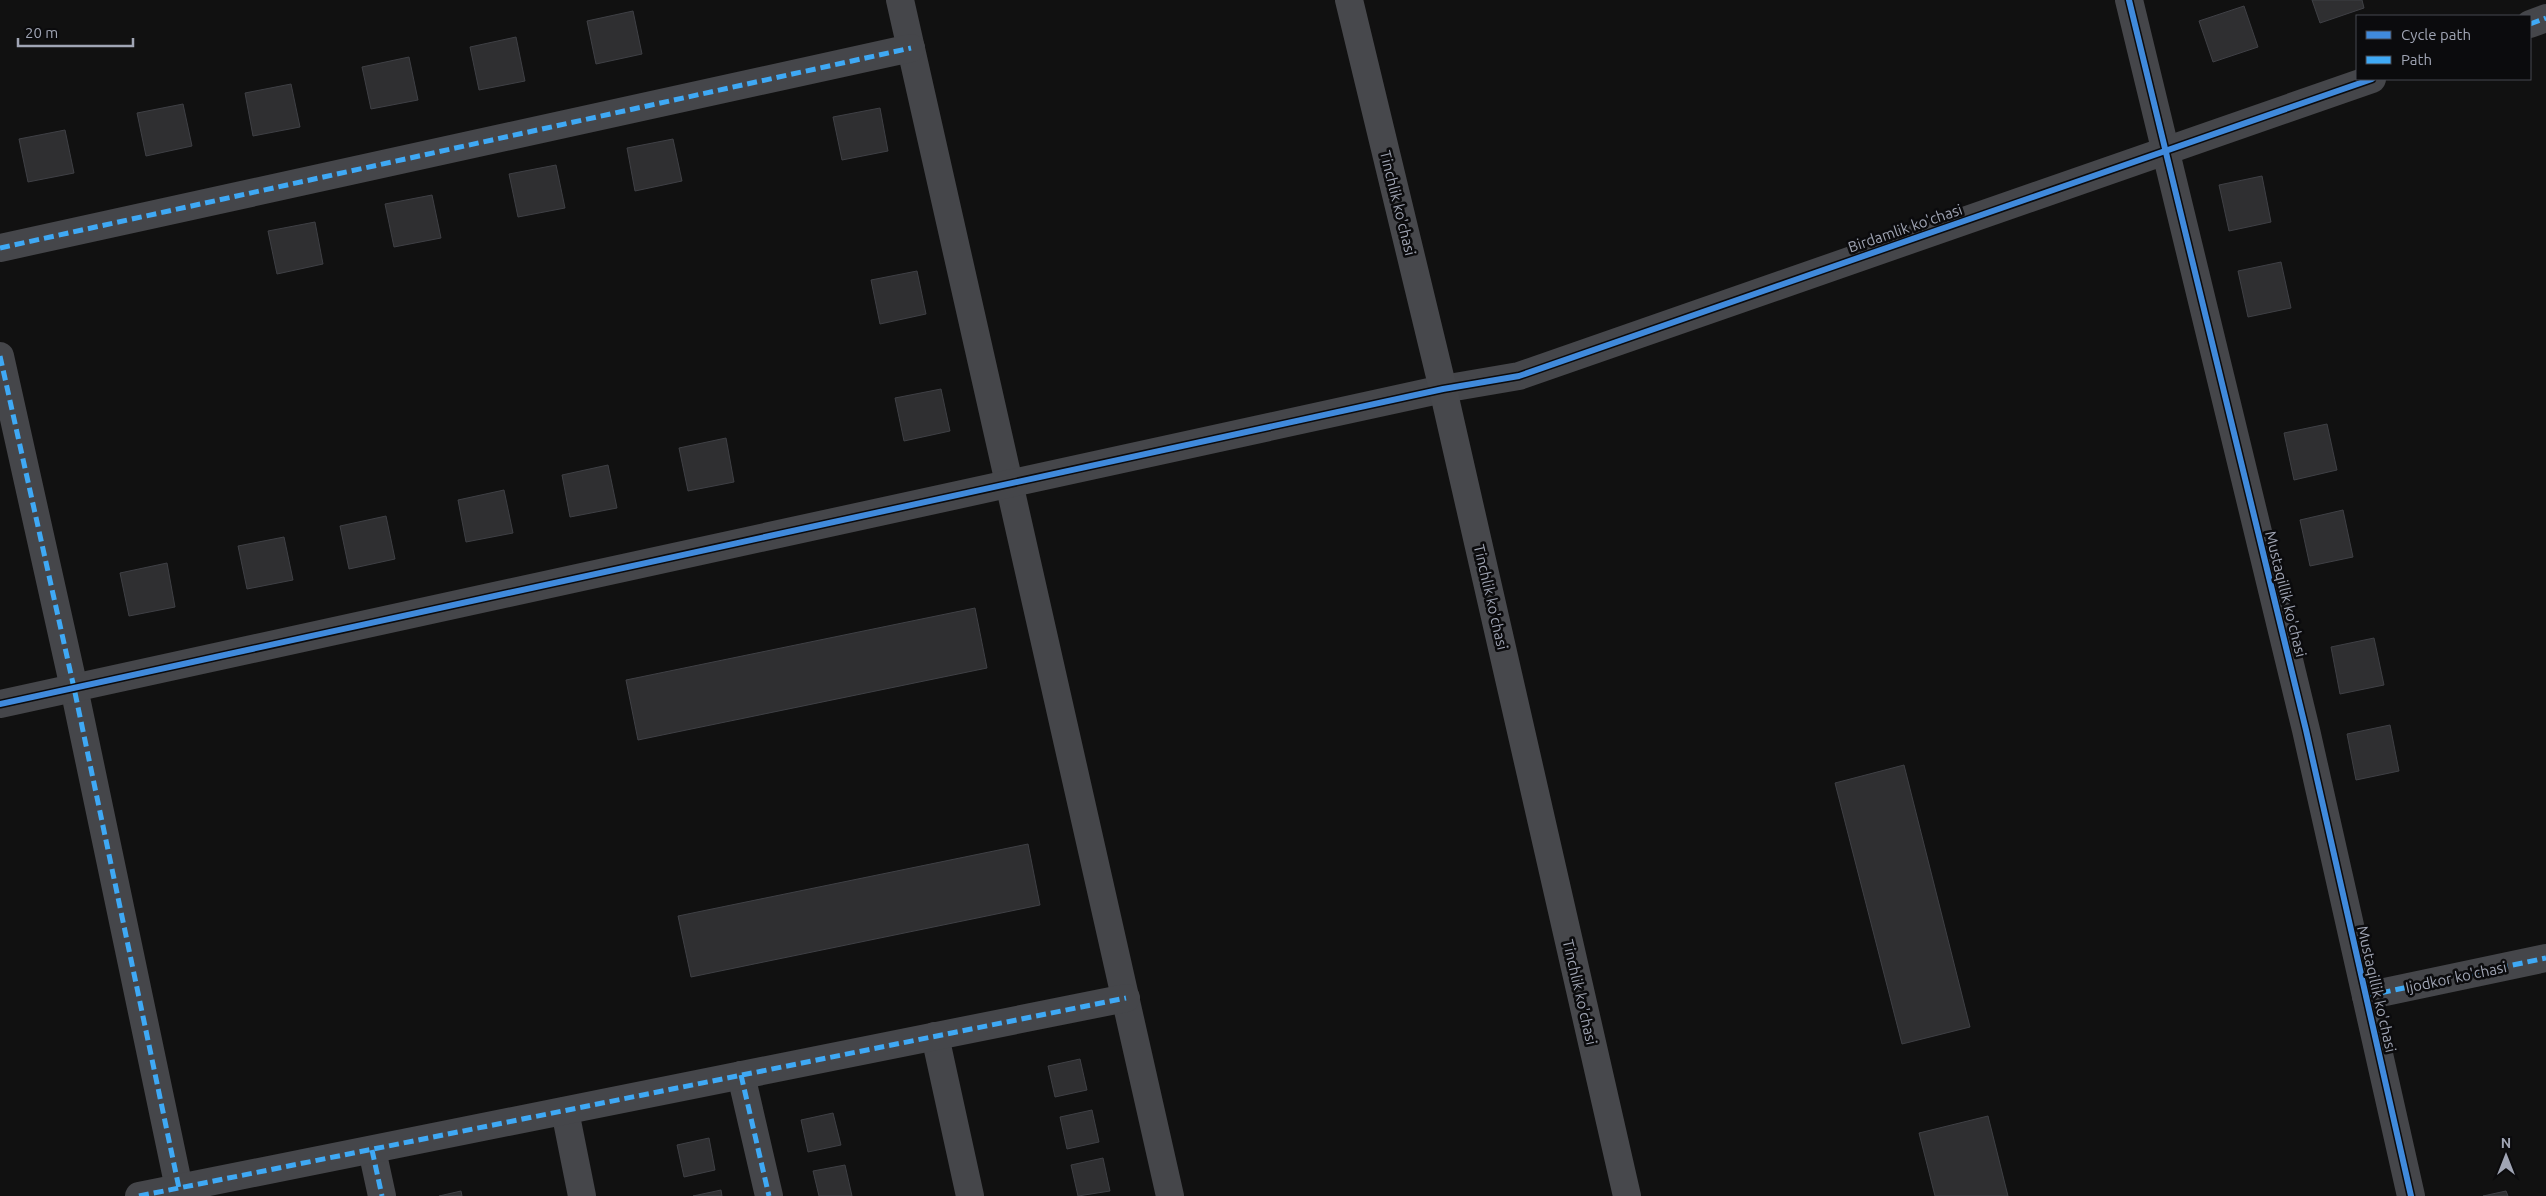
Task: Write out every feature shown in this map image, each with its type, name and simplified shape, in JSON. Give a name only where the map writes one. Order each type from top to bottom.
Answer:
[{"type":"main road","name":"Tinchlik ko'chasi","points":[[1349,0],[1443,389],[1627,1196]]},
{"type":"street","points":[[900,0],[1170,1196]]},
{"type":"street","name":"Mustaqillik ko'chasi","points":[[2129,0],[2303,721],[2411,1196]]},
{"type":"street","points":[[2531,24],[2546,18]]},
{"type":"street","points":[[0,248],[911,48]]},
{"type":"street","name":"Birdamlik ko'chasi","points":[[0,704],[1443,389],[1519,376],[2369,80]]},
{"type":"street","points":[[0,356],[74,688],[179,1188]]},
{"type":"street","name":"Ijodkor ko'chasi","points":[[2366,996],[2546,958]]},
{"type":"street","points":[[139,1196],[1126,998]]},
{"type":"street","points":[[935,1036],[970,1196]]},
{"type":"street","points":[[741,1075],[769,1196]]},
{"type":"street","points":[[565,1111],[582,1196]]},
{"type":"street","points":[[372,1150],[382,1196]]},
{"type":"building","points":[[2312,0],[2362,0],[2364,8],[2320,23]]},
{"type":"building","points":[[2244,6],[2258,47],[2213,62],[2199,21]]},
{"type":"building","points":[[633,11],[642,54],[596,64],[587,21]]},
{"type":"building","points":[[516,37],[525,81],[479,90],[470,47]]},
{"type":"building","points":[[409,57],[418,100],[371,109],[362,67]]},
{"type":"building","points":[[291,84],[300,127],[253,136],[245,93]]},
{"type":"building","points":[[183,104],[192,146],[146,156],[137,113]]},
{"type":"building","points":[[880,108],[888,151],[842,160],[833,117]]},
{"type":"building","points":[[65,130],[74,173],[28,182],[19,139]]},
{"type":"building","points":[[673,139],[682,181],[635,191],[627,148]]},
{"type":"building","points":[[556,165],[565,208],[518,217],[509,174]]},
{"type":"building","points":[[2262,176],[2271,222],[2229,231],[2219,185]]},
{"type":"building","points":[[432,195],[441,238],[394,247],[385,204]]},
{"type":"building","points":[[315,222],[323,264],[277,274],[268,231]]},
{"type":"building","points":[[2281,262],[2291,308],[2248,317],[2238,271]]},
{"type":"building","points":[[917,271],[926,314],[880,324],[871,280]]},
{"type":"building","points":[[941,389],[950,431],[904,441],[895,398]]},
{"type":"building","points":[[2327,424],[2337,470],[2294,480],[2284,433]]},
{"type":"building","points":[[726,438],[734,482],[688,491],[679,448]]},
{"type":"building","points":[[608,465],[617,508],[570,517],[562,475]]},
{"type":"building","points":[[504,490],[513,533],[466,542],[458,500]]},
{"type":"building","points":[[2343,510],[2353,557],[2310,566],[2300,520]]},
{"type":"building","points":[[386,516],[395,559],[349,569],[340,526]]},
{"type":"building","points":[[284,537],[293,580],[247,589],[238,546]]},
{"type":"building","points":[[167,563],[175,607],[129,616],[120,573]]},
{"type":"building","points":[[975,608],[987,668],[638,740],[626,680]]},
{"type":"building","points":[[2374,638],[2384,685],[2340,694],[2331,647]]},
{"type":"building","points":[[2390,725],[2399,771],[2356,780],[2347,734]]},
{"type":"building","points":[[1904,765],[1970,1027],[1902,1044],[1835,783]]},
{"type":"building","points":[[1028,844],[1040,905],[691,977],[678,916]]},
{"type":"building","points":[[1080,1059],[1087,1090],[1055,1097],[1048,1066]]},
{"type":"building","points":[[1092,1110],[1099,1142],[1067,1149],[1060,1117]]},
{"type":"building","points":[[833,1113],[841,1145],[808,1152],[801,1120]]},
{"type":"building","points":[[1988,1116],[2008,1196],[1935,1196],[1919,1133]]},
{"type":"building","points":[[709,1138],[715,1170],[684,1177],[677,1145]]},
{"type":"building","points":[[1103,1158],[1110,1191],[1078,1196],[1071,1165]]},
{"type":"building","points":[[845,1165],[852,1196],[819,1196],[813,1171]]},
{"type":"building","points":[[721,1190],[722,1196],[693,1196]]},
{"type":"building","points":[[461,1191],[462,1196],[439,1196]]},
{"type":"building","points":[[2506,1191],[2508,1196],[2483,1196]]},
{"type":"marked path","points":[[2531,24],[2546,18]]},
{"type":"marked path","points":[[0,248],[911,48]]},
{"type":"marked path","points":[[0,356],[74,688],[179,1188]]},
{"type":"marked path","points":[[2366,996],[2546,958]]},
{"type":"marked path","points":[[139,1196],[1126,998]]},
{"type":"marked path","points":[[741,1075],[769,1196]]},
{"type":"marked path","points":[[372,1150],[382,1196]]},
{"type":"cycle path","points":[[2129,0],[2306,730],[2411,1196]]},
{"type":"cycle path","points":[[0,704],[1443,389],[1519,376],[2369,80]]}]
